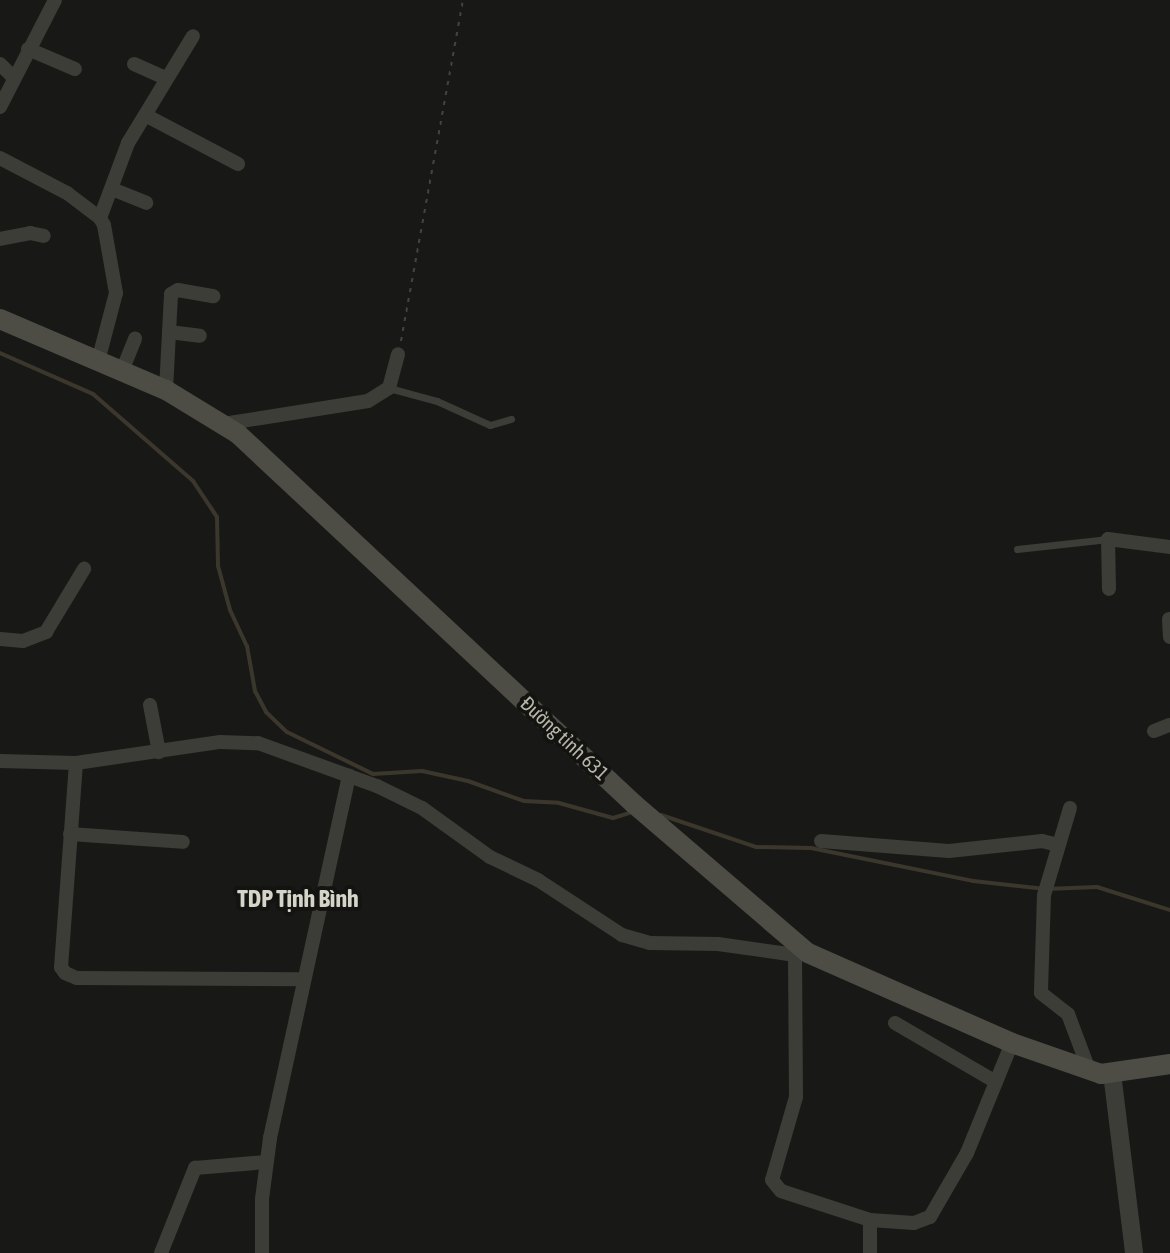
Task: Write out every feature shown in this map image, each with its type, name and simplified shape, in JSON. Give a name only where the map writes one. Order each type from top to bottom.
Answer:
[{"type":"main road","name":"Đường tỉnh 631","points":[[0,319],[166,390],[231,429],[634,804],[677,839],[798,963],[1089,1070],[1112,1073],[1170,1064]]},
{"type":"street","points":[[0,107],[55,0]]},
{"type":"street","points":[[100,218],[124,152],[193,36]]},
{"type":"street","points":[[28,49],[75,69]]},
{"type":"street","points":[[0,64],[14,78]]},
{"type":"street","points":[[134,64],[166,78]]},
{"type":"street","points":[[147,116],[238,164]]},
{"type":"street","points":[[0,158],[44,178],[100,218],[107,235],[116,293],[98,361]]},
{"type":"street","points":[[112,189],[146,203]]},
{"type":"street","points":[[0,239],[30,233],[44,236]]},
{"type":"street","points":[[166,390],[172,291],[213,296]]},
{"type":"street","points":[[169,332],[200,336]]},
{"type":"street","points":[[122,371],[135,339]]},
{"type":"street","points":[[231,429],[358,403],[389,388],[398,354]]},
{"type":"street","points":[[1109,589],[1108,539],[1170,547]]},
{"type":"street","points":[[0,639],[32,640],[46,632],[84,569]]},
{"type":"street","points":[[1169,619],[1170,637]]},
{"type":"street","points":[[150,705],[157,743]]},
{"type":"street","points":[[1154,731],[1170,725]]},
{"type":"street","points":[[0,761],[76,763],[157,743],[258,743],[349,775],[422,808],[490,857],[538,880],[622,935],[650,943],[727,944],[798,963],[796,1097],[772,1183],[781,1191],[870,1220],[914,1223],[930,1217],[967,1153],[1012,1043]]},
{"type":"street","points":[[76,763],[61,967],[65,973],[77,978],[304,979]]},
{"type":"street","points":[[262,1253],[266,1162],[349,775]]},
{"type":"street","points":[[1070,808],[1044,895],[1041,993],[1068,1014],[1089,1070]]},
{"type":"street","points":[[70,834],[183,842]]},
{"type":"street","points":[[821,841],[949,851],[1042,841],[1058,845]]},
{"type":"street","points":[[895,1023],[996,1082]]},
{"type":"street","points":[[1112,1073],[1134,1253]]},
{"type":"street","points":[[161,1253],[195,1168],[266,1162]]},
{"type":"street","points":[[870,1220],[870,1253]]},
{"type":"lane","points":[[389,388],[437,401],[490,425],[511,419]]},
{"type":"lane","points":[[1017,549],[1108,539]]},
{"type":"path","points":[[398,354],[463,0]]},
{"type":"waterway","points":[[0,353],[93,394],[193,481],[217,517],[218,566],[230,610],[247,646],[255,691],[266,712],[287,732],[373,774],[422,771],[468,781],[524,801],[559,803],[613,818],[633,812]]},
{"type":"waterway","points":[[661,815],[756,847],[811,848],[973,881],[1046,889],[1097,887],[1170,910]]},
{"type":"district","name":"TDP Tịnh Bình","points":[[298,899]]}]
